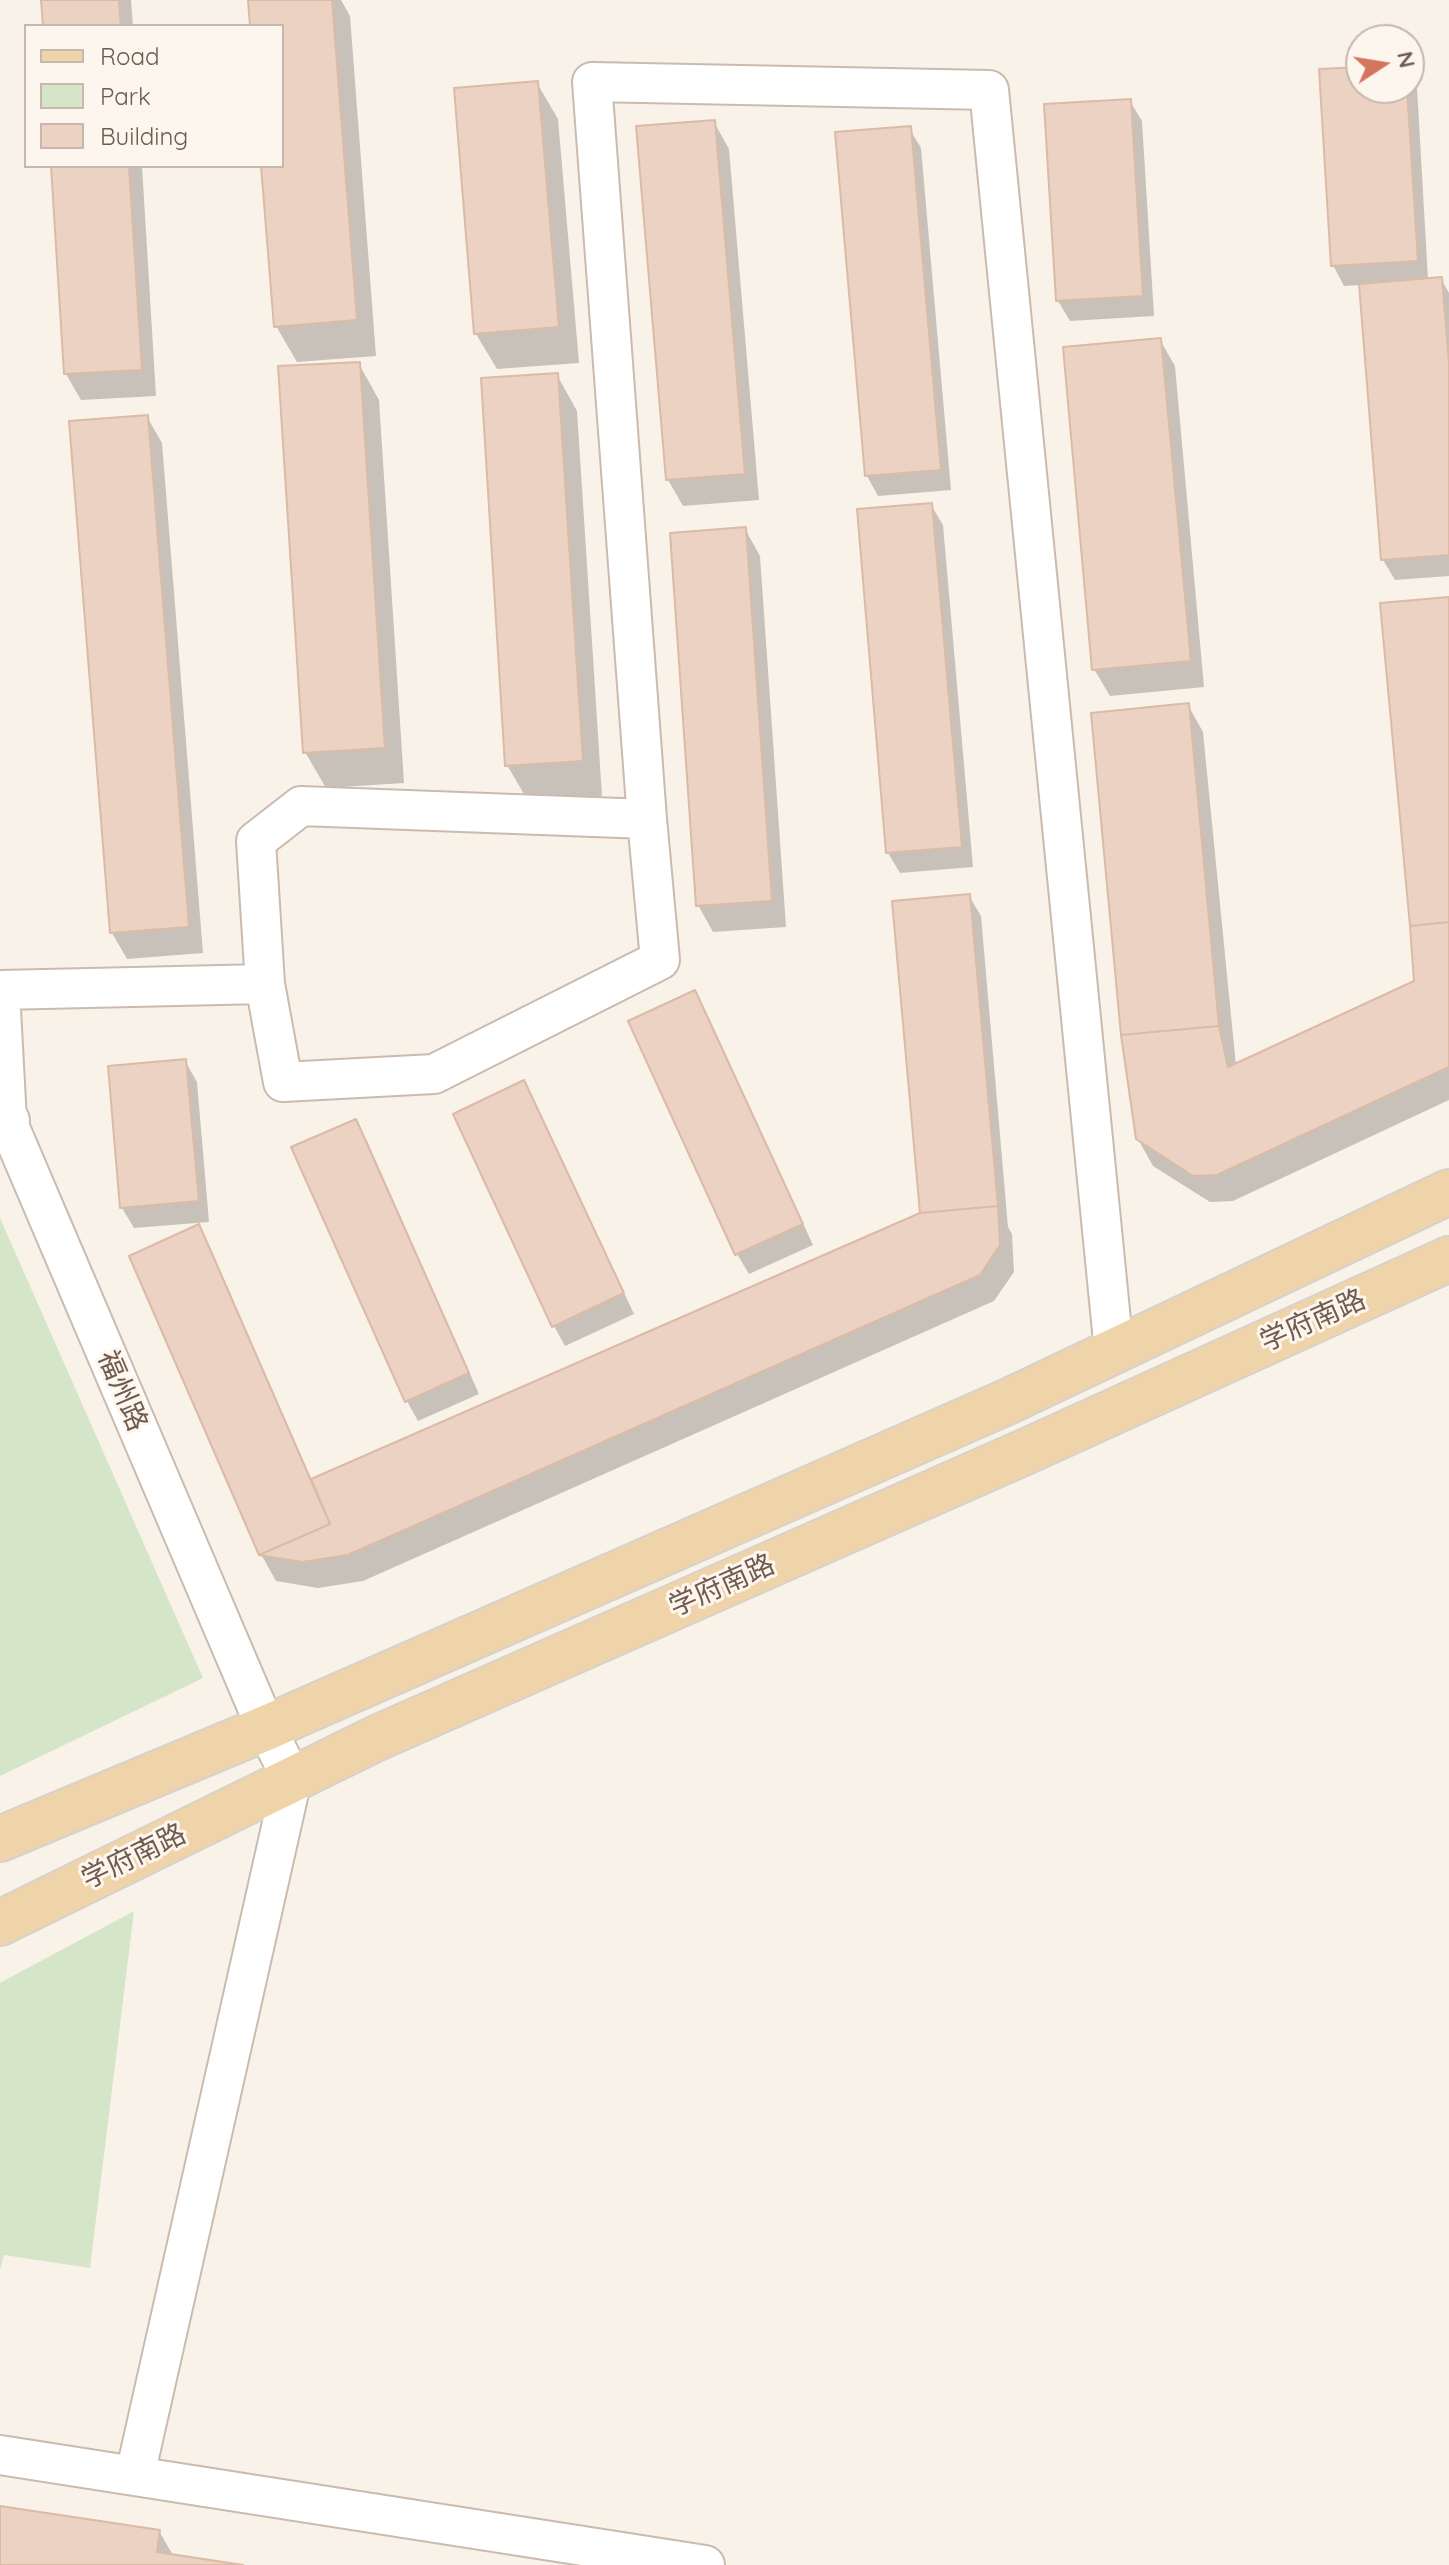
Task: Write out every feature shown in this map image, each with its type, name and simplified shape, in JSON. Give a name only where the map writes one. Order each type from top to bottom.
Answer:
[{"type":"main road","name":"学府南路","points":[[0,1839],[266,1728],[1009,1401],[1449,1192]]},
{"type":"main road","name":"学府南路","points":[[0,1923],[377,1738],[1027,1451],[1449,1259]]},
{"type":"street","points":[[647,819],[301,806],[256,841],[265,984],[283,1082],[434,1074],[660,960],[592,82],[989,90],[1114,1351]]},
{"type":"street","points":[[0,991],[265,984]]},
{"type":"street","name":"福州路","points":[[0,991],[3,1121],[266,1728],[292,1779]]},
{"type":"street","points":[[135,2475],[292,1779]]},
{"type":"street","points":[[0,2455],[705,2565]]},
{"type":"green space","points":[[0,1218],[203,1678],[0,1776]]},
{"type":"green space","points":[[134,1911],[90,2268],[4,2255],[0,2270],[0,1983]]},
{"type":"building","points":[[41,0],[119,0],[121,24],[43,24]]},
{"type":"building","points":[[248,0],[332,0],[357,320],[274,327],[261,168],[284,168],[284,24],[250,24]]},
{"type":"building","points":[[1345,68],[1345,104],[1408,104],[1418,261],[1331,266],[1319,69]]},
{"type":"building","points":[[538,81],[559,327],[474,334],[454,88]]},
{"type":"building","points":[[1131,99],[1143,296],[1056,301],[1044,104]]},
{"type":"building","points":[[715,120],[745,474],[666,480],[636,126]]},
{"type":"building","points":[[911,126],[941,470],[865,476],[835,132]]},
{"type":"building","points":[[51,168],[129,168],[142,370],[64,374]]},
{"type":"building","points":[[1442,277],[1449,363],[1449,555],[1381,560],[1359,284]]},
{"type":"building","points":[[1161,338],[1191,661],[1092,670],[1063,347]]},
{"type":"building","points":[[360,362],[385,748],[303,753],[278,366]]},
{"type":"building","points":[[558,373],[583,761],[505,766],[481,378]]},
{"type":"building","points":[[148,415],[189,927],[110,933],[69,421]]},
{"type":"building","points":[[932,503],[962,847],[886,853],[857,509]]},
{"type":"building","points":[[746,527],[772,901],[696,906],[670,533]]},
{"type":"building","points":[[1449,597],[1449,922],[1410,926],[1380,603]]},
{"type":"building","points":[[1189,703],[1219,1026],[1121,1035],[1091,713]]},
{"type":"building","points":[[970,894],[998,1206],[920,1213],[892,901]]},
{"type":"building","points":[[1449,922],[1449,1067],[1217,1175],[1193,1176],[1136,1139],[1121,1035],[1219,1026],[1228,1067],[1414,981],[1410,926]]},
{"type":"building","points":[[695,990],[803,1224],[735,1255],[628,1021]]},
{"type":"building","points":[[186,1059],[199,1201],[120,1208],[108,1066]]},
{"type":"building","points":[[524,1080],[624,1293],[552,1327],[453,1114]]},
{"type":"building","points":[[356,1119],[469,1373],[405,1402],[291,1147]]},
{"type":"building","points":[[998,1206],[1000,1245],[980,1275],[348,1555],[302,1562],[259,1555],[330,1524],[311,1479],[920,1213]]},
{"type":"building","points":[[199,1224],[330,1524],[259,1555],[129,1256]]},
{"type":"building","points":[[0,2506],[160,2530],[157,2552],[243,2565],[0,2565]]}]
